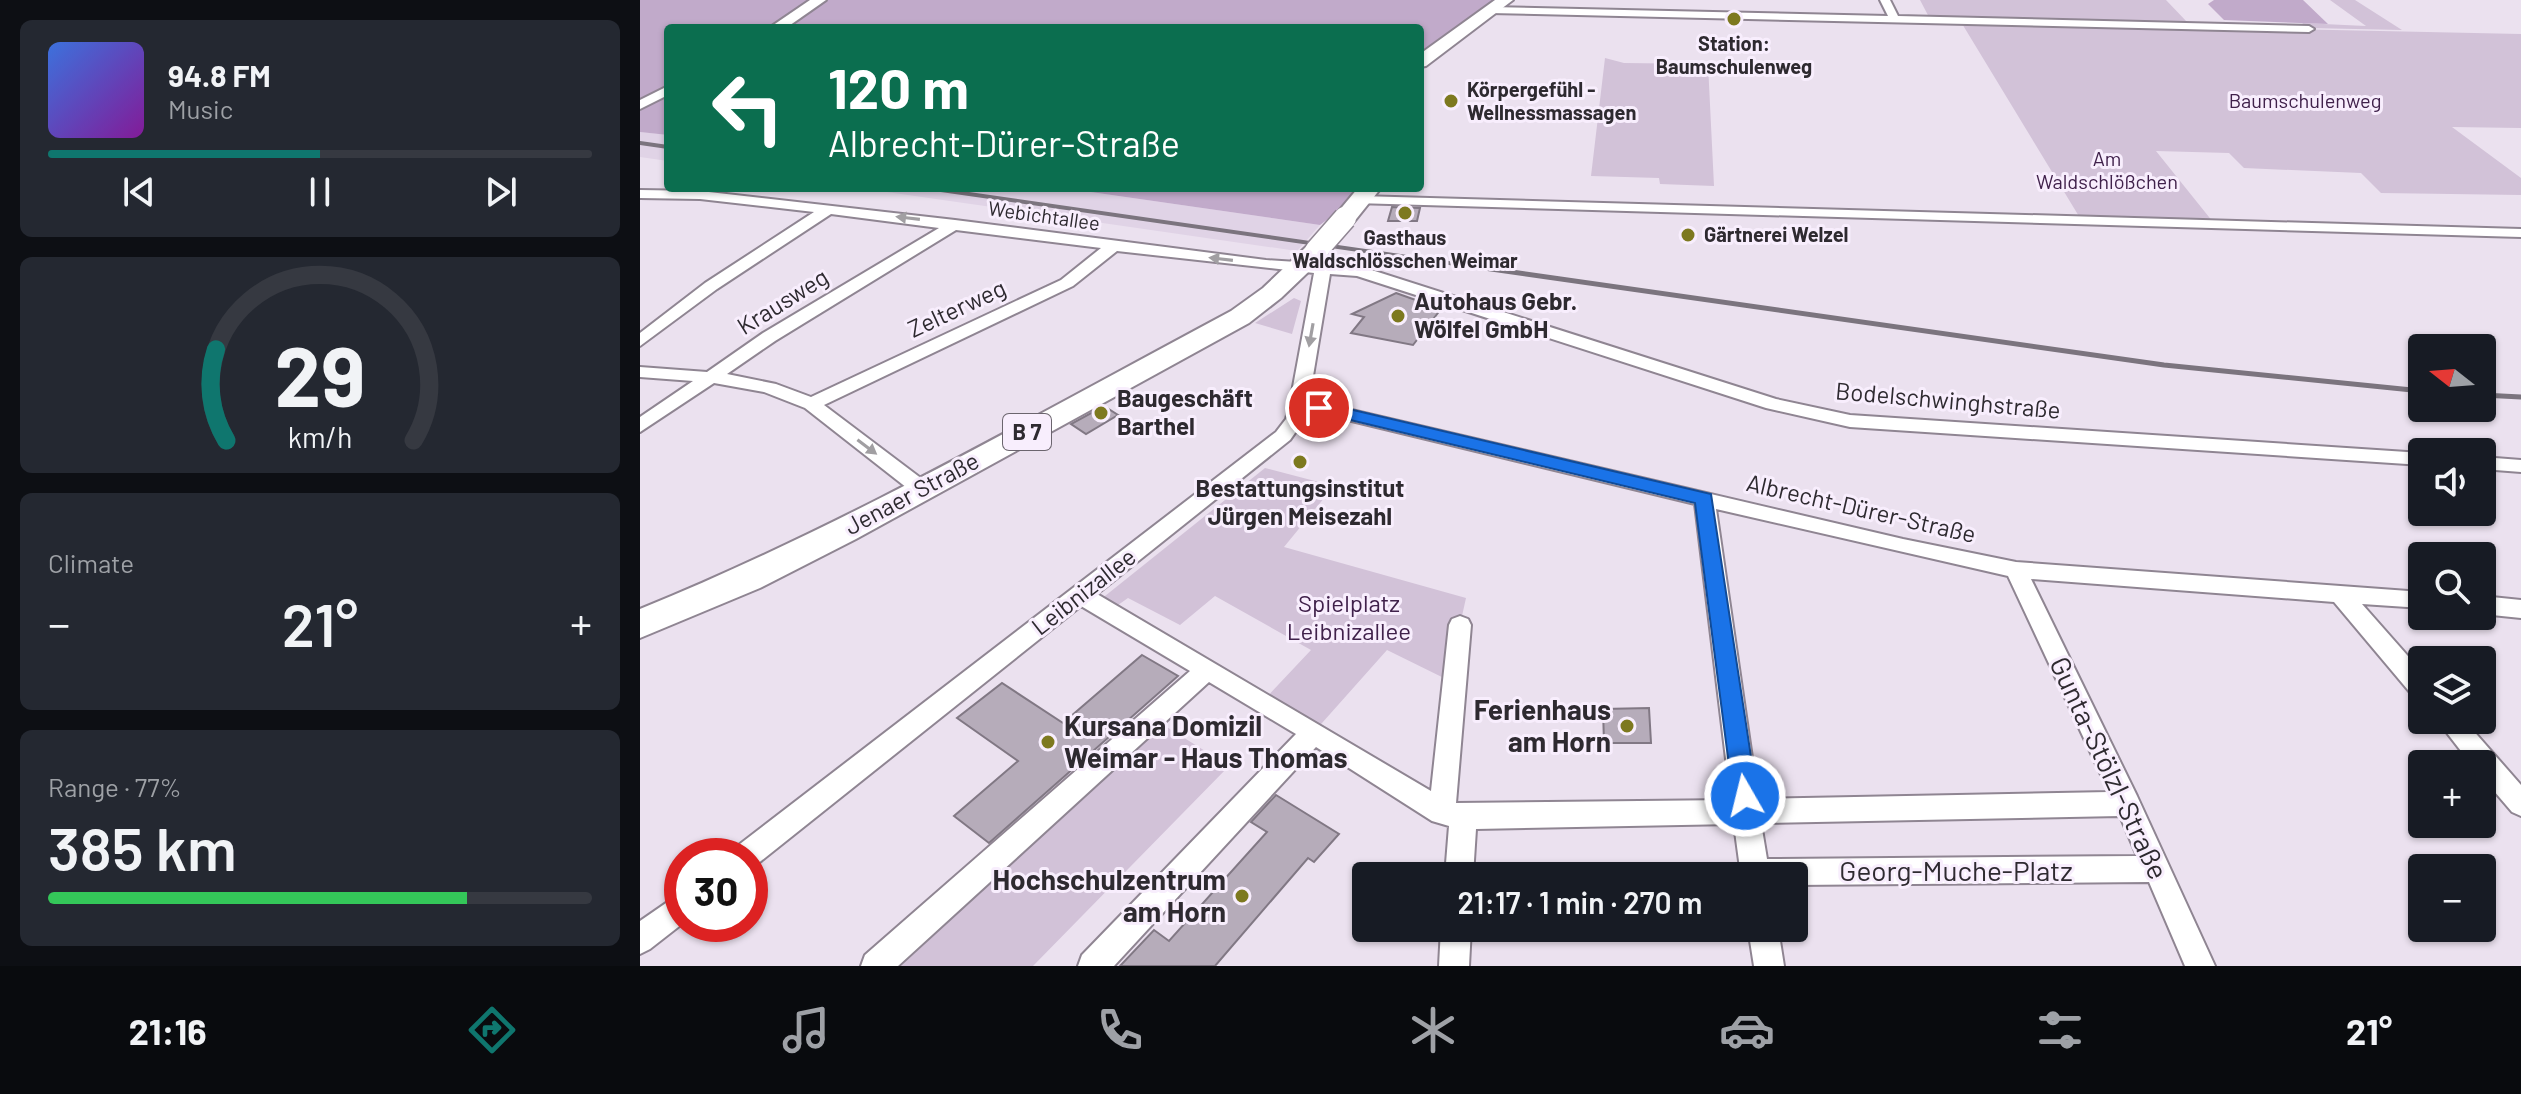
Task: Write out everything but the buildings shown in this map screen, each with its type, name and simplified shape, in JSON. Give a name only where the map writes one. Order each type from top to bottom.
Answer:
[{"type":"main road","points":[[1424,59],[1497,5]]},
{"type":"main road","name":"Jenaer Straße","points":[[640,624],[748,579],[923,490],[1240,317],[1312,262],[1358,202]]},
{"type":"street","points":[[782,24],[819,0]]},
{"type":"street","points":[[1885,0],[1895,20]]},
{"type":"street","points":[[1497,5],[1811,14],[1895,20],[2309,29]]},
{"type":"street","points":[[640,105],[664,92]]},
{"type":"street","name":"Webichtallee","points":[[640,194],[700,195],[1115,245],[1312,262]]},
{"type":"street","points":[[1358,202],[2521,233]]},
{"type":"street","points":[[640,341],[648,328],[828,209]]},
{"type":"street","name":"Krausweg","points":[[640,426],[769,337],[955,224]]},
{"type":"street","name":"Zelterweg","points":[[811,404],[1067,283],[1115,245]]},
{"type":"street","name":"Leibnizallee","points":[[768,839],[1283,436],[1295,420],[1299,403],[1312,262]]},
{"type":"street","name":"Bodelschwinghstraße","points":[[1312,262],[1368,273],[1772,404],[1837,419],[1885,425],[2408,458]]},
{"type":"street","points":[[640,372],[714,376],[774,389],[811,404],[923,490]]},
{"type":"street","name":"Albrecht-Dürer-Straße","points":[[1299,403],[1903,547],[2016,570],[2408,599]]},
{"type":"street","points":[[2496,464],[2521,466]]},
{"type":"street","points":[[1704,498],[1753,862]]},
{"type":"street","name":"Gunta-Stölzl-Straße","points":[[2016,570],[2128,804],[2200,966]]},
{"type":"street","points":[[2340,594],[2408,673]]},
{"type":"street","points":[[1080,595],[1453,814],[2128,804]]},
{"type":"street","points":[[2496,606],[2521,609]]},
{"type":"street","points":[[1458,862],[1453,814],[1460,625]]},
{"type":"street","points":[[876,966],[1207,670]]},
{"type":"street","points":[[1093,966],[1314,732]]},
{"type":"street","points":[[2461,734],[2521,804]]},
{"type":"street","name":"Georg-Muche-Platz","points":[[1808,873],[2157,869]]},
{"type":"street","points":[[644,929],[664,917]]},
{"type":"street","points":[[1454,966],[1455,942]]},
{"type":"street","points":[[1765,942],[1769,966]]},
{"type":"shaded area","points":[[640,0],[1498,0],[1424,53],[1424,24],[664,24],[664,135],[640,132]]},
{"type":"shaded area","points":[[2214,0],[2303,0],[2328,24],[2224,20],[2208,4]]},
{"type":"shaded area","points":[[640,132],[664,135],[664,160],[640,157]]},
{"type":"shaded area","points":[[887,192],[1091,192],[1320,225],[1297,251]]},
{"type":"shaded area","points":[[1091,192],[1356,192],[1340,210],[1320,225]]},
{"type":"green space","points":[[1920,0],[2166,0],[2188,23],[1930,19]]},
{"type":"green space","points":[[2330,0],[2355,0],[2402,30],[2309,28],[2302,23],[2366,26]]},
{"type":"green space","points":[[1961,22],[2521,34],[2521,128],[2452,127],[2521,178],[2521,195],[2381,193],[2361,173],[2244,168],[2229,153],[2156,151],[2213,222],[2080,218]]},
{"type":"green space","points":[[1605,58],[1624,63],[1708,64],[1714,186],[1660,184],[1659,178],[1591,176]]},
{"type":"green space","points":[[1294,298],[1301,301],[1292,334],[1255,323]]},
{"type":"green space","name":"Spielplatz Leibnizallee","points":[[1265,468],[1334,486],[1284,547],[1466,598],[1454,683],[1387,650],[1314,732],[1262,702],[1311,650],[1215,596],[1180,625],[1128,598],[1108,612],[1095,604]]},
{"type":"green space","points":[[1162,724],[1229,766],[1033,966],[901,966]]},
{"type":"railway","points":[[640,143],[664,146]]},
{"type":"railway","points":[[955,192],[1467,266]]},
{"type":"railway","points":[[1456,264],[1467,266]]},
{"type":"railway","points":[[1467,266],[2164,365],[2408,390]]},
{"type":"railway","points":[[2496,396],[2521,397]]},
{"type":"place","name":"Station: Baumschulenweg","points":[[1734,19]]},
{"type":"place","name":"Körpergefühl - Wellnessmassagen","points":[[1451,101]]},
{"type":"place","name":"Gasthaus Waldschlösschen Weimar","points":[[1405,213]]},
{"type":"place","name":"Gärtnerei Welzel","points":[[1688,235]]},
{"type":"place","name":"Autohaus Gebr. Wölfel GmbH","points":[[1398,316]]},
{"type":"place","name":"Baugeschäft Barthel","points":[[1101,413]]},
{"type":"place","name":"Bestattungsinstitut Jürgen Meisezahl","points":[[1300,462]]},
{"type":"place","name":"Ferienhaus am Horn","points":[[1627,726]]},
{"type":"place","name":"Kursana Domizil Weimar - Haus Thomas","points":[[1048,742]]},
{"type":"place","name":"Hochschulzentrum am Horn","points":[[1242,896]]},
{"type":"route","points":[[1319,408],[1704,498],[1745,796]]},
{"type":"park label","name":"Baumschulenweg","points":[[2305,101]]},
{"type":"park label","name":"Am Waldschlößchen","points":[[2107,170]]}]
